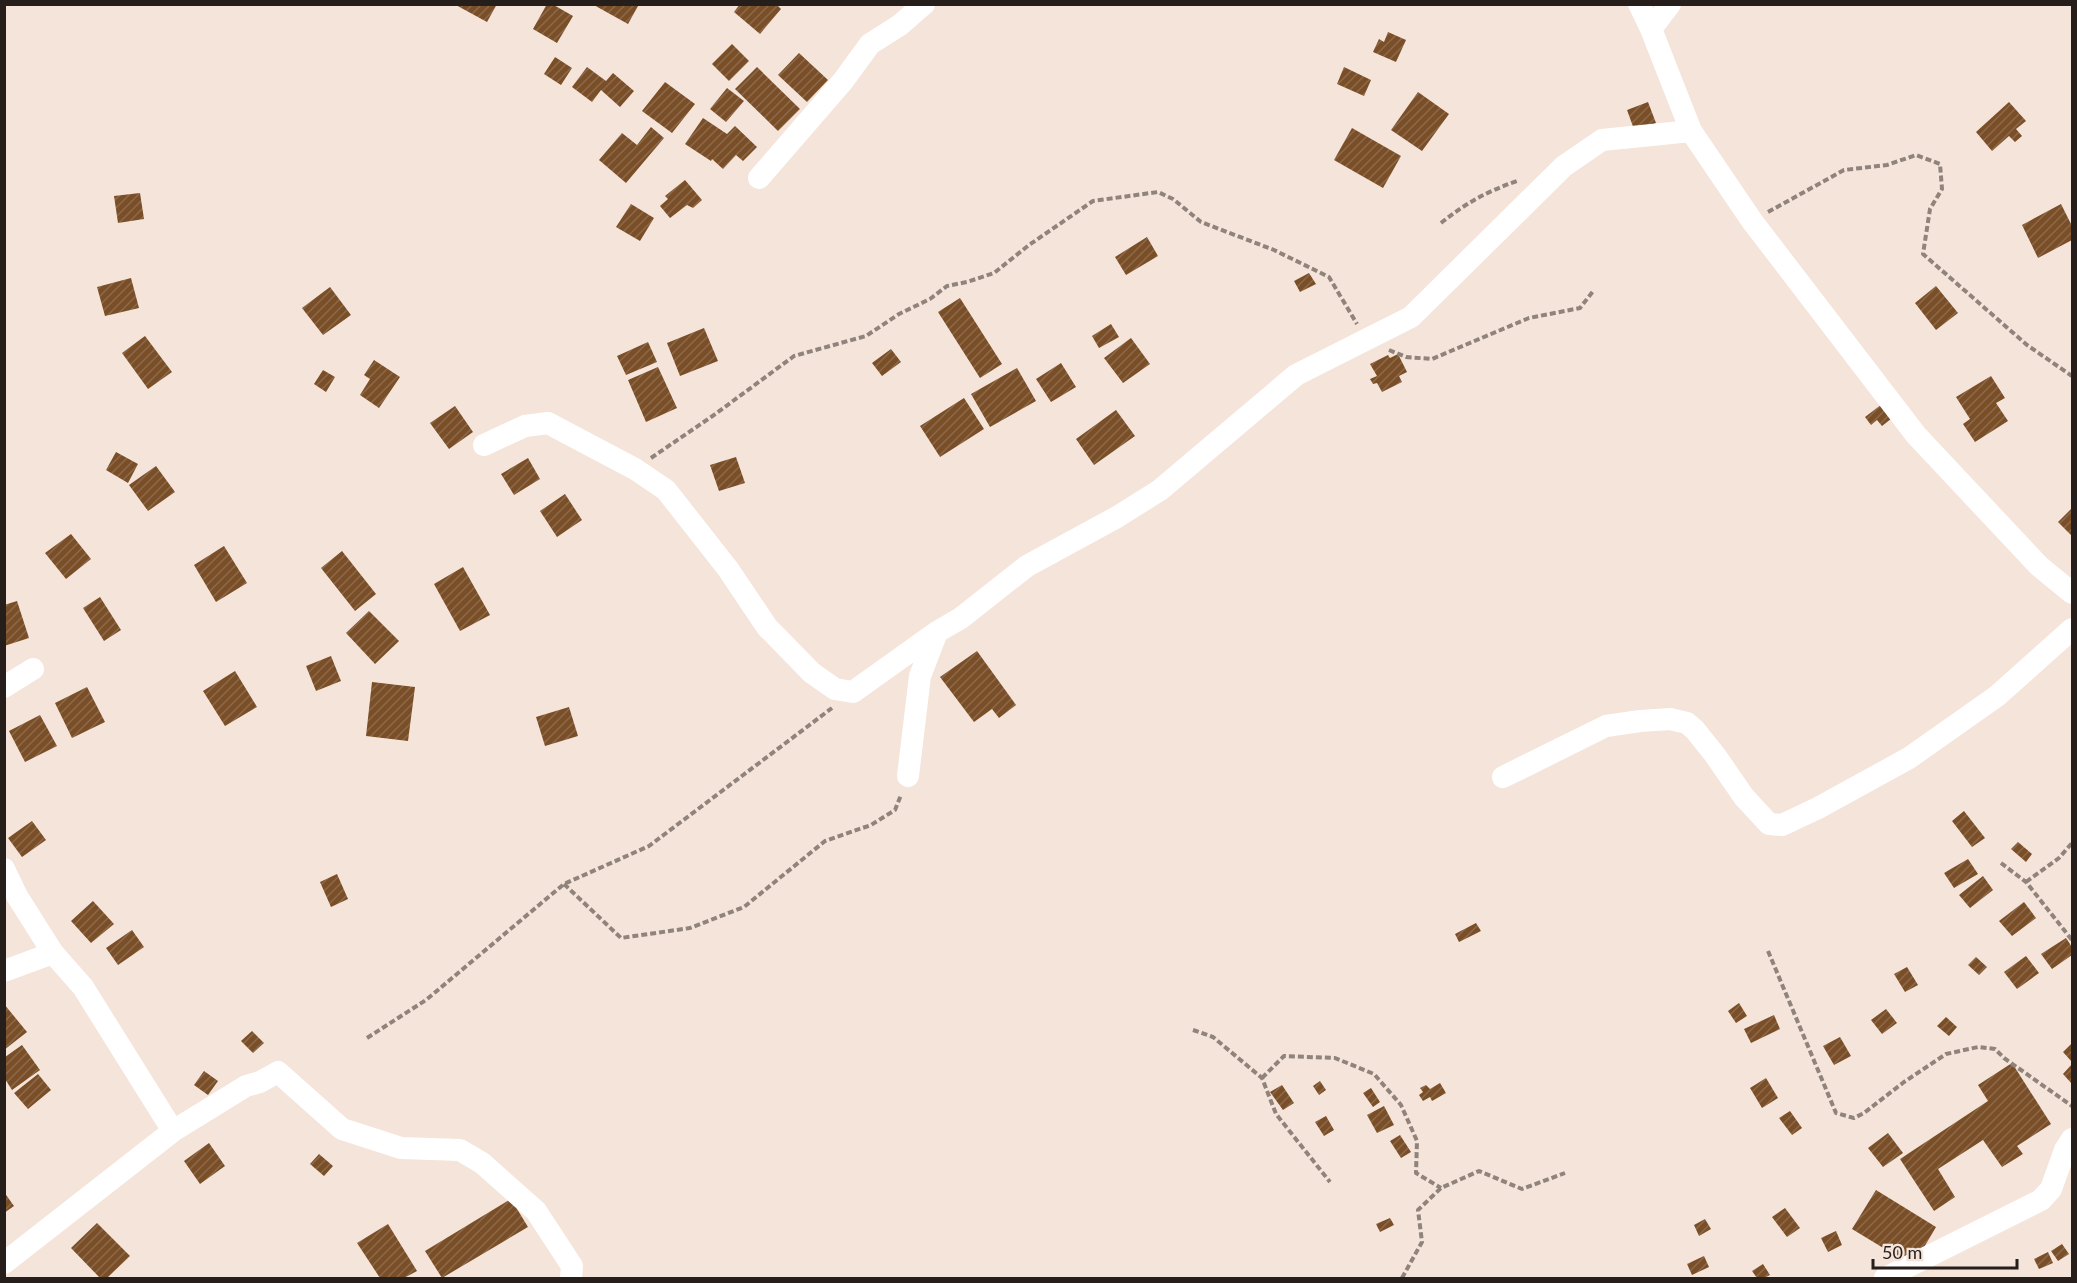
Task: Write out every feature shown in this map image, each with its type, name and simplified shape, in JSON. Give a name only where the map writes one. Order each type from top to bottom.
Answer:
[{"type":"street","points":[[759,178],[843,81],[870,44],[900,25],[924,4]]},
{"type":"street","points":[[1640,4],[1691,131],[1752,221],[1916,435],[2039,566],[2073,594]]},
{"type":"street","points":[[1651,29],[1670,4]]},
{"type":"street","points":[[484,445],[525,426],[548,423],[635,469],[666,490],[728,570],[767,627],[812,673],[835,689],[853,692],[937,632],[961,618],[1027,566],[1117,517],[1160,490],[1296,375],[1411,317],[1564,166],[1602,140],[1691,131]]},
{"type":"street","points":[[1503,777],[1606,726],[1670,719],[1687,723],[1715,755],[1744,797],[1769,824],[1782,825],[1909,758],[1997,696],[2073,629]]},
{"type":"street","points":[[908,777],[920,676],[937,632]]},
{"type":"street","points":[[4,687],[33,669]]},
{"type":"street","points":[[4,869],[17,896],[53,953],[83,987],[173,1131]]},
{"type":"street","points":[[4,971],[53,953]]},
{"type":"street","points":[[4,1263],[173,1131],[246,1086],[260,1082],[278,1072],[342,1129],[401,1148],[460,1150],[482,1163],[536,1210],[572,1266],[571,1278]]},
{"type":"street","points":[[1886,1278],[2041,1200],[2051,1189],[2065,1150],[2073,1139]]},
{"type":"path","points":[[1752,221],[1844,170],[1887,165],[1916,155],[1940,164],[1942,189],[1930,209],[1923,254],[2027,345],[2073,376]]},
{"type":"path","points":[[1441,223],[1464,205],[1518,181]]},
{"type":"path","points":[[635,469],[794,356],[866,336],[899,314],[930,299],[947,286],[994,273],[1029,245],[1093,201],[1158,192],[1173,199],[1201,222],[1303,263],[1329,277],[1365,339],[1406,357],[1432,358],[1529,318],[1580,308],[1594,290]]},
{"type":"path","points":[[367,1038],[426,1000],[564,884],[649,846],[853,692]]},
{"type":"path","points":[[564,884],[621,938],[690,928],[744,907],[825,841],[871,825],[896,810],[908,777]]},
{"type":"path","points":[[2026,882],[2059,858],[2073,843]]},
{"type":"path","points":[[2001,863],[2026,882],[2073,940]]},
{"type":"path","points":[[1768,951],[1836,1113],[1854,1118],[1946,1054],[1978,1047],[1995,1049],[2073,1106]]},
{"type":"path","points":[[1194,1030],[1213,1037],[1262,1078],[1276,1114],[1330,1182]]},
{"type":"path","points":[[1262,1078],[1284,1056],[1335,1058],[1374,1074],[1401,1105],[1417,1141],[1416,1173],[1441,1188]]},
{"type":"path","points":[[1402,1278],[1422,1242],[1418,1210],[1441,1188],[1479,1171],[1522,1189],[1564,1173]]},
{"type":"building","points":[[454,4],[497,4],[487,22]]},
{"type":"building","points":[[547,4],[552,4],[573,16],[557,43],[533,29]]},
{"type":"building","points":[[592,4],[634,4],[638,6],[628,24]]},
{"type":"building","points":[[740,4],[776,4],[781,9],[760,34],[734,12]]},
{"type":"building","points":[[1388,32],[1406,40],[1396,62],[1373,52],[1379,39],[1384,42]]},
{"type":"building","points":[[732,44],[749,61],[729,81],[712,64]]},
{"type":"building","points":[[799,53],[828,80],[807,102],[778,75]]},
{"type":"building","points":[[555,57],[572,68],[561,85],[544,74]]},
{"type":"building","points":[[587,67],[606,81],[613,73],[634,91],[620,107],[601,90],[592,102],[572,87]]},
{"type":"building","points":[[757,67],[800,109],[778,131],[735,89]]},
{"type":"building","points":[[1344,67],[1371,80],[1364,96],[1337,84]]},
{"type":"building","points":[[665,82],[695,104],[672,133],[642,111]]},
{"type":"building","points":[[727,88],[744,101],[726,122],[710,109]]},
{"type":"building","points":[[1418,92],[1449,114],[1422,151],[1391,130]]},
{"type":"building","points":[[1648,102],[1656,123],[1635,132],[1627,110]]},
{"type":"building","points":[[2009,102],[2026,121],[2016,129],[2022,136],[2015,142],[2009,136],[1992,151],[1976,132]]},
{"type":"building","points":[[703,118],[727,134],[735,126],[757,147],[743,161],[736,155],[723,169],[712,159],[711,161],[685,144]]},
{"type":"building","points":[[651,127],[664,138],[626,183],[599,160],[622,133],[637,145]]},
{"type":"building","points":[[1352,128],[1401,156],[1383,188],[1334,160]]},
{"type":"building","points":[[685,180],[702,200],[693,208],[687,205],[670,218],[660,206],[668,199],[665,196]]},
{"type":"building","points":[[140,193],[144,219],[118,223],[114,196]]},
{"type":"building","points":[[631,204],[654,218],[640,241],[616,227]]},
{"type":"building","points":[[2061,204],[2072,226],[2072,240],[2038,258],[2022,225]]},
{"type":"building","points":[[1147,237],[1158,256],[1126,275],[1115,257]]},
{"type":"building","points":[[1309,273],[1316,284],[1300,292],[1294,281]]},
{"type":"building","points":[[131,278],[139,308],[105,316],[97,287]]},
{"type":"building","points":[[1936,286],[1958,313],[1936,330],[1915,303]]},
{"type":"building","points":[[330,287],[351,315],[323,335],[302,308]]},
{"type":"building","points":[[960,298],[1002,364],[980,378],[938,312]]},
{"type":"building","points":[[1111,324],[1119,337],[1099,348],[1092,336]]},
{"type":"building","points":[[704,328],[718,361],[680,376],[667,343]]},
{"type":"building","points":[[145,336],[172,372],[148,389],[122,353]]},
{"type":"building","points":[[1131,338],[1150,364],[1123,383],[1104,358]]},
{"type":"building","points":[[648,342],[657,362],[626,375],[617,356]]},
{"type":"building","points":[[891,349],[901,362],[882,376],[872,363]]},
{"type":"building","points":[[1398,354],[1407,372],[1399,376],[1402,382],[1382,392],[1377,383],[1373,384],[1370,379],[1377,376],[1370,364],[1388,355],[1390,358]]},
{"type":"building","points":[[374,360],[400,377],[379,408],[360,395],[370,379],[364,375]]},
{"type":"building","points":[[1061,363],[1076,387],[1051,402],[1036,379]]},
{"type":"building","points":[[658,367],[677,408],[646,422],[628,380]]},
{"type":"building","points":[[1017,368],[1036,401],[990,427],[971,394]]},
{"type":"building","points":[[323,370],[335,377],[326,392],[314,384]]},
{"type":"building","points":[[1991,376],[2005,398],[1996,403],[2008,421],[1975,442],[1963,424],[1970,419],[1956,397]]},
{"type":"building","points":[[1894,395],[1896,415],[1882,426],[1877,420],[1871,425],[1865,417]]},
{"type":"building","points":[[964,398],[984,429],[940,457],[920,426]]},
{"type":"building","points":[[455,406],[473,432],[449,449],[430,423]]},
{"type":"building","points":[[1116,410],[1135,436],[1094,465],[1076,439]]},
{"type":"building","points":[[116,452],[138,464],[128,483],[106,470]]},
{"type":"building","points":[[736,457],[745,483],[719,491],[710,465]]},
{"type":"building","points":[[528,458],[540,479],[514,495],[501,474]]},
{"type":"building","points":[[156,466],[175,492],[148,511],[129,485]]},
{"type":"building","points":[[565,494],[582,520],[557,537],[540,511]]},
{"type":"building","points":[[2072,508],[2072,536],[2058,522]]},
{"type":"building","points":[[71,534],[91,559],[66,579],[45,553]]},
{"type":"building","points":[[224,546],[247,583],[216,602],[194,565]]},
{"type":"building","points":[[342,551],[376,594],[355,611],[321,568]]},
{"type":"building","points":[[463,567],[490,615],[460,631],[434,584]]},
{"type":"building","points":[[100,597],[121,630],[104,641],[83,608]]},
{"type":"building","points":[[17,601],[29,638],[4,646],[4,605]]},
{"type":"building","points":[[369,611],[399,641],[375,664],[346,633]]},
{"type":"building","points":[[977,651],[1016,705],[999,718],[992,709],[974,722],[940,677]]},
{"type":"building","points":[[331,656],[341,681],[316,691],[306,666]]},
{"type":"building","points":[[235,671],[257,707],[225,726],[203,691]]},
{"type":"building","points":[[372,682],[415,687],[408,741],[366,736]]},
{"type":"building","points":[[87,687],[105,722],[72,738],[55,703]]},
{"type":"building","points":[[569,707],[578,736],[545,746],[536,717]]},
{"type":"building","points":[[40,715],[57,746],[25,762],[9,731]]},
{"type":"building","points":[[1964,811],[1985,838],[1972,847],[1952,821]]},
{"type":"building","points":[[32,821],[46,840],[22,857],[8,838]]},
{"type":"building","points":[[2018,842],[2032,854],[2026,862],[2011,849]]},
{"type":"building","points":[[1968,859],[1978,874],[1954,888],[1944,873]]},
{"type":"building","points":[[337,874],[348,899],[331,907],[320,882]]},
{"type":"building","points":[[1983,876],[1993,890],[1970,908],[1959,895]]},
{"type":"building","points":[[93,901],[114,924],[91,943],[71,921]]},
{"type":"building","points":[[2024,902],[2036,918],[2012,936],[1999,921]]},
{"type":"building","points":[[1476,923],[1481,931],[1459,942],[1455,934]]},
{"type":"building","points":[[132,930],[144,947],[118,965],[106,948]]},
{"type":"building","points":[[2066,938],[2072,947],[2072,955],[2052,969],[2041,954]]},
{"type":"building","points":[[2026,956],[2039,973],[2017,989],[2004,972]]},
{"type":"building","points":[[1976,957],[1987,967],[1979,975],[1968,965]]},
{"type":"building","points":[[1907,967],[1918,985],[1905,992],[1894,974]]},
{"type":"building","points":[[1739,1003],[1747,1016],[1736,1023],[1728,1011]]},
{"type":"building","points":[[4,1004],[27,1032],[4,1050]]},
{"type":"building","points":[[1886,1009],[1897,1023],[1882,1034],[1871,1020]]},
{"type":"building","points":[[1774,1015],[1780,1029],[1751,1043],[1744,1029]]},
{"type":"building","points":[[1946,1017],[1957,1027],[1949,1036],[1937,1026]]},
{"type":"building","points":[[252,1031],[264,1043],[253,1053],[241,1041]]},
{"type":"building","points":[[1840,1037],[1851,1056],[1834,1065],[1823,1046]]},
{"type":"building","points":[[2072,1043],[2072,1062],[2063,1052]]},
{"type":"building","points":[[22,1045],[40,1070],[12,1090],[5,1079],[5,1057]]},
{"type":"building","points":[[2012,1063],[2051,1124],[2017,1146],[2023,1154],[2002,1167],[1983,1140],[1938,1169],[1955,1197],[1934,1211],[1900,1159],[1988,1101],[1978,1085]]},
{"type":"building","points":[[2072,1064],[2072,1084],[2063,1074]]},
{"type":"building","points":[[204,1071],[218,1081],[208,1095],[194,1085]]},
{"type":"building","points":[[38,1074],[51,1090],[28,1109],[14,1093]]},
{"type":"building","points":[[1766,1078],[1778,1098],[1762,1108],[1750,1088]]},
{"type":"building","points":[[1320,1081],[1326,1090],[1319,1095],[1313,1086]]},
{"type":"building","points":[[1440,1083],[1446,1093],[1432,1101],[1430,1097],[1423,1101],[1419,1095],[1423,1092],[1420,1088],[1426,1085],[1430,1089]]},
{"type":"building","points":[[1282,1085],[1294,1103],[1283,1110],[1270,1092]]},
{"type":"building","points":[[1371,1088],[1380,1102],[1373,1107],[1363,1093]]},
{"type":"building","points":[[1384,1106],[1394,1125],[1377,1133],[1367,1115]]},
{"type":"building","points":[[1790,1111],[1802,1128],[1792,1135],[1779,1118]]},
{"type":"building","points":[[1326,1116],[1334,1130],[1324,1136],[1315,1122]]},
{"type":"building","points":[[1888,1133],[1903,1153],[1883,1167],[1868,1148]]},
{"type":"building","points":[[1400,1135],[1411,1152],[1401,1158],[1390,1141]]},
{"type":"building","points":[[209,1143],[225,1166],[200,1184],[184,1161]]},
{"type":"building","points":[[319,1154],[333,1166],[324,1176],[310,1164]]},
{"type":"building","points":[[1876,1190],[1936,1227],[1913,1266],[1852,1229]]},
{"type":"building","points":[[4,1192],[14,1206],[4,1213]]},
{"type":"building","points":[[511,1199],[528,1227],[442,1278],[425,1251]]},
{"type":"building","points":[[1785,1208],[1800,1228],[1787,1237],[1772,1217]]},
{"type":"building","points":[[1390,1218],[1394,1225],[1380,1232],[1376,1224]]},
{"type":"building","points":[[1705,1219],[1711,1229],[1699,1236],[1694,1225]]},
{"type":"building","points":[[97,1223],[130,1256],[107,1278],[100,1278],[71,1248]]},
{"type":"building","points":[[388,1224],[417,1271],[404,1278],[380,1278],[357,1243]]},
{"type":"building","points":[[1836,1231],[1842,1245],[1828,1252],[1821,1238]]},
{"type":"building","points":[[2062,1244],[2069,1254],[2058,1261],[2051,1251]]},
{"type":"building","points":[[2048,1252],[2053,1263],[2039,1269],[2034,1259]]},
{"type":"building","points":[[1704,1256],[1709,1267],[1692,1275],[1687,1264]]},
{"type":"building","points":[[1763,1264],[1770,1275],[1757,1278],[1752,1271]]}]
